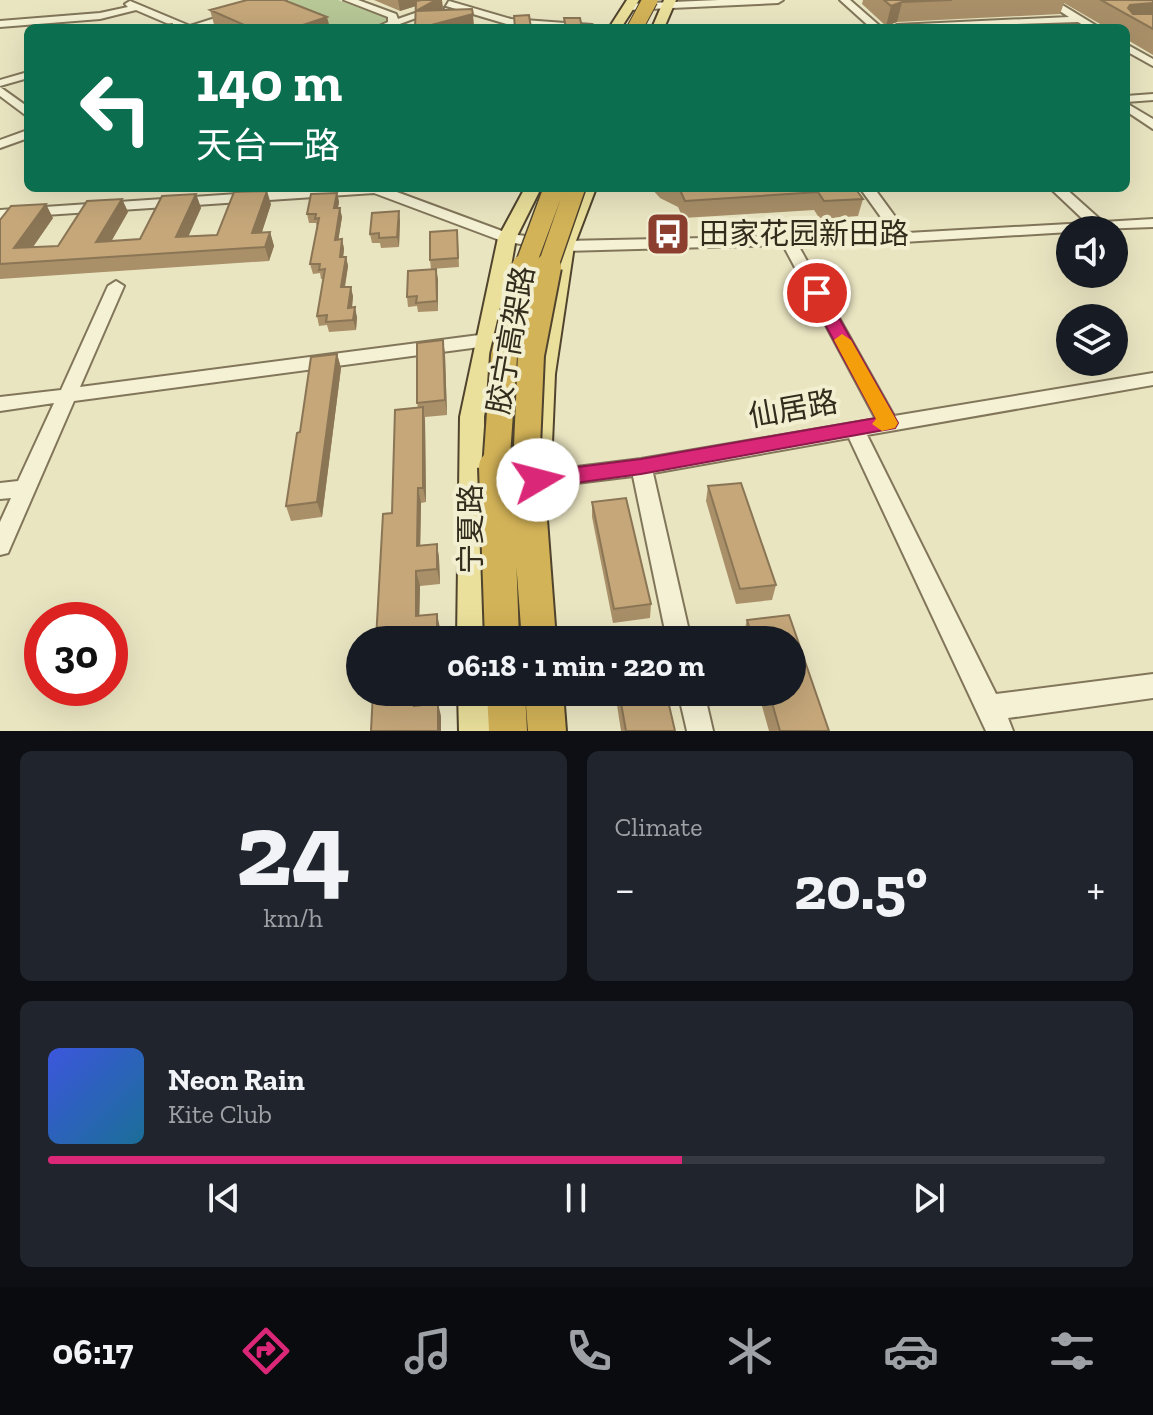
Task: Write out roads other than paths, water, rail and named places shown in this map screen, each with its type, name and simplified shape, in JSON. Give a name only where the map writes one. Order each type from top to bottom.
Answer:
[{"type":"highway","points":[[637,24],[650,0]]},
{"type":"highway","points":[[652,24],[667,2]]},
{"type":"highway","name":"胶宁高架路","points":[[501,626],[493,497],[498,391],[516,288],[552,192]]},
{"type":"highway","name":"胶宁高架路","points":[[538,626],[525,495],[528,366],[548,262],[574,192]]},
{"type":"highway","points":[[507,706],[508,731]]},
{"type":"highway","points":[[545,706],[547,731]]},
{"type":"main road","points":[[659,24],[667,2]]},
{"type":"main road","points":[[617,24],[630,3]]},
{"type":"main road","name":"宁夏路","points":[[472,626],[472,417],[507,238],[531,192]]},
{"type":"main road","points":[[550,626],[538,480],[544,374],[565,246],[586,192]]},
{"type":"main road","points":[[474,706],[475,731]]},
{"type":"main road","points":[[557,706],[560,731]]},
{"type":"street","points":[[125,0],[177,24]]},
{"type":"street","points":[[206,24],[281,0]]},
{"type":"street","points":[[349,0],[393,16],[393,24]]},
{"type":"street","points":[[398,24],[462,0]]},
{"type":"street","points":[[630,3],[778,0]]},
{"type":"street","points":[[845,0],[872,24]]},
{"type":"street","points":[[1048,0],[1088,24]]},
{"type":"street","points":[[449,4],[510,22],[537,24]]},
{"type":"street","points":[[0,24],[86,17],[138,7]]},
{"type":"street","points":[[978,24],[1080,19]]},
{"type":"street","points":[[1132,54],[1153,53]]},
{"type":"street","points":[[1132,54],[1153,63]]},
{"type":"street","points":[[0,83],[24,76]]},
{"type":"street","points":[[0,90],[24,110]]},
{"type":"street","points":[[1130,99],[1153,97]]},
{"type":"street","points":[[1130,109],[1153,125]]},
{"type":"street","points":[[0,144],[24,135]]},
{"type":"street","points":[[95,206],[104,192]]},
{"type":"street","points":[[0,214],[311,192]]},
{"type":"street","points":[[384,192],[507,238],[565,246],[903,238],[1056,230]]},
{"type":"street","points":[[870,192],[903,238]]},
{"type":"street","points":[[1062,192],[1088,216]]},
{"type":"street","points":[[1128,225],[1153,223]]},
{"type":"street","points":[[788,241],[888,423]]},
{"type":"street","points":[[0,546],[116,286]]},
{"type":"street","points":[[0,404],[487,340]]},
{"type":"street","name":"仙居路","points":[[471,488],[641,467],[1153,379]]},
{"type":"street","points":[[854,429],[994,719],[1153,686]]},
{"type":"street","points":[[641,467],[676,626]]},
{"type":"street","points":[[0,491],[25,489]]},
{"type":"street","points":[[694,706],[700,731]]},
{"type":"place","name":"田家花园新田路","points":[[668,234]]}]
